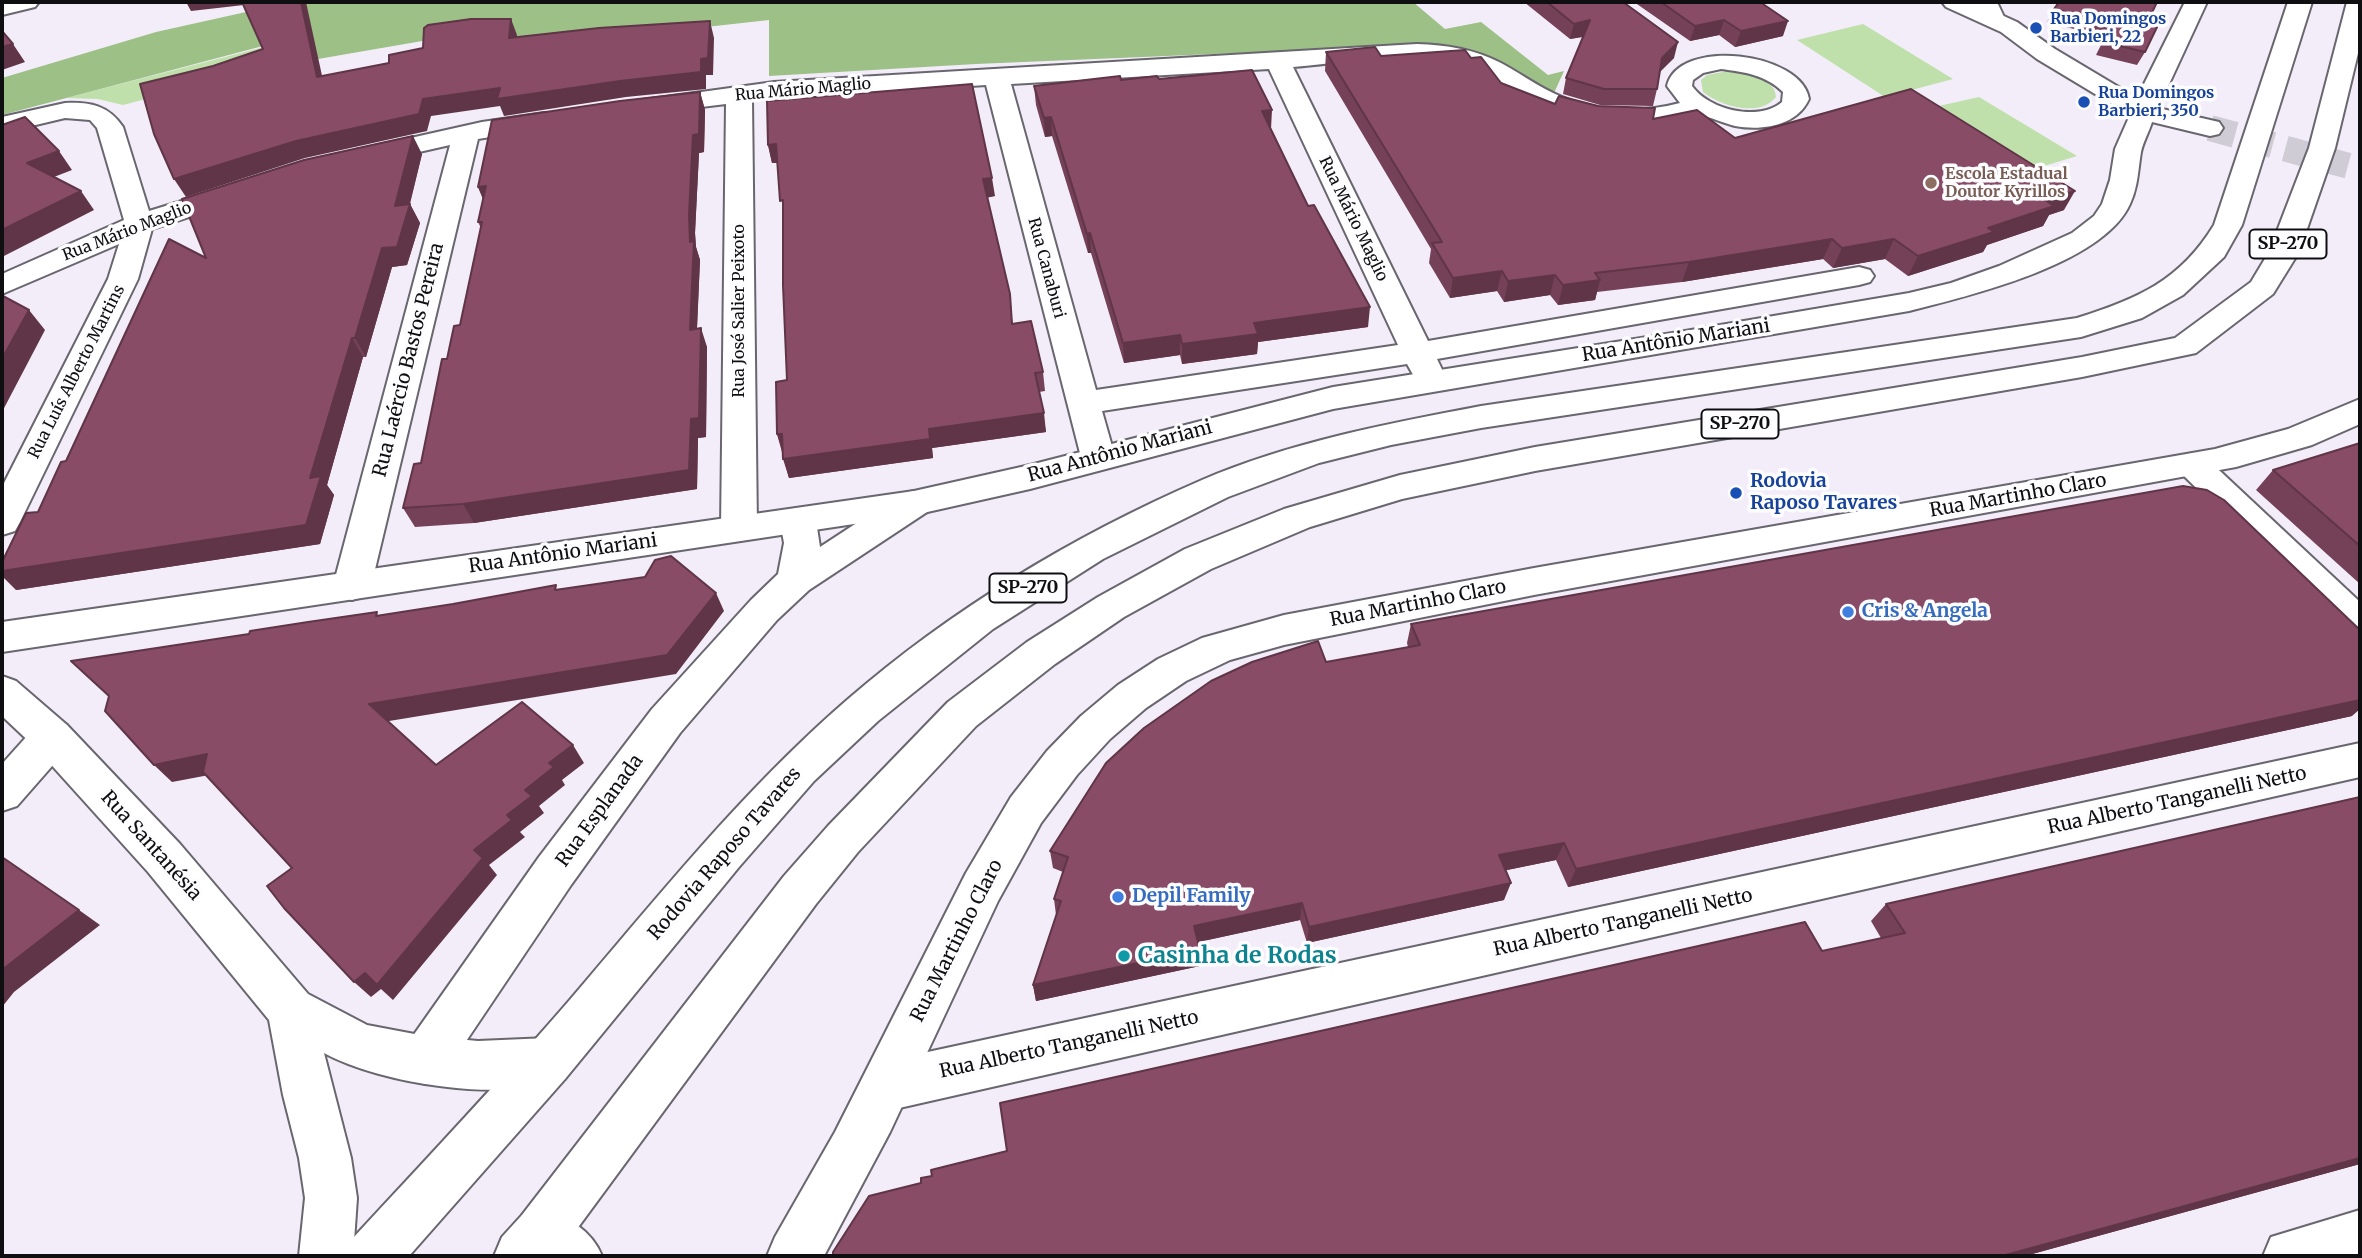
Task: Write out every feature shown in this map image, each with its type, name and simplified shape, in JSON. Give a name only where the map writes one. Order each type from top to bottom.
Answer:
[{"type":"main road","points":[[2,8],[27,2]]},
{"type":"main road","points":[[1954,2],[1990,10],[2046,54],[2080,83],[2115,131],[2152,133],[2197,125]]},
{"type":"main road","name":"Rua Antônio Mariani","points":[[1082,403],[1698,339],[1909,302],[1961,289],[2045,258],[2082,240],[2105,222],[2116,204],[2124,180],[2115,131],[2143,112],[2158,76],[2196,2]]},
{"type":"main road","name":"Rodovia Raposo Tavares","points":[[373,1256],[548,1062],[769,799],[864,709],[979,618],[1090,550],[1216,488],[1310,454],[1481,416],[2081,327],[2131,311],[2172,289],[2208,257],[2228,225],[2300,2]]},
{"type":"main road","name":"SP-270","points":[[546,1249],[800,890],[962,714],[1041,653],[1111,607],[1198,559],[1297,518],[1400,487],[1535,459],[2082,367],[2185,346],[2262,288],[2284,252],[2322,148],[2359,2]]},
{"type":"main road","points":[[1679,47],[1703,65]]},
{"type":"main road","points":[[1278,61],[1387,53],[1446,53],[1489,66],[1544,98],[1589,114],[1649,117],[1698,106]]},
{"type":"main road","points":[[2046,54],[2112,76],[2142,79],[2158,76],[2197,125]]},
{"type":"main road","points":[[2046,54],[2143,112],[2197,125]]},
{"type":"main road","name":"Rua Mário Maglio","points":[[623,109],[739,95],[889,83],[997,79],[1278,61],[1425,366]]},
{"type":"main road","points":[[1741,64],[1769,72],[1790,84],[1797,94],[1796,103],[1789,112],[1757,120],[1716,114],[1698,106],[1686,97],[1680,87],[1681,78],[1690,70],[1703,65],[1741,64]]},
{"type":"main road","name":"Rua Canaburi","points":[[997,79],[1098,457]]},
{"type":"main road","name":"Rua José Salier Peixoto","points":[[739,95],[739,528]]},
{"type":"main road","points":[[2,125],[68,111],[81,110],[100,116],[110,127],[139,224]]},
{"type":"main road","points":[[344,161],[466,134],[571,116]]},
{"type":"main road","name":"Rua Laércio Bastos Pereira","points":[[352,586],[466,134]]},
{"type":"main road","name":"Rua Mário Maglio","points":[[2,285],[139,224],[262,183]]},
{"type":"main road","name":"Rua Luís Alberto Martins","points":[[2,522],[123,279],[139,224]]},
{"type":"main road","name":"Rua Antônio Mariani","points":[[2,637],[914,503],[1030,477],[1098,457],[1334,398],[1425,366],[1859,276]]},
{"type":"main road","name":"Rua Martinho Claro","points":[[794,1256],[818,1217],[886,1086],[974,902],[1020,819],[1060,765],[1102,721],[1134,692],[1165,673],[1218,649],[1271,633],[1486,590],[2193,465],[2268,449],[2330,425],[2360,410]]},
{"type":"main road","points":[[2193,465],[2360,625]]},
{"type":"main road","name":"Rua Esplanada","points":[[425,1060],[555,872],[666,721],[764,610],[796,580],[914,503]]},
{"type":"main road","points":[[796,580],[802,543],[798,521]]},
{"type":"main road","name":"Rua Santanésia","points":[[2,692],[52,737],[164,858],[291,1010],[361,1047],[425,1060],[478,1065],[548,1062]]},
{"type":"main road","points":[[2,793],[52,737]]},
{"type":"main road","name":"Rua Alberto Tanganelli Netto","points":[[886,1086],[2360,760]]},
{"type":"main road","name":"Rua Santanésia","points":[[291,1010],[308,1095],[325,1158],[331,1198],[326,1256]]},
{"type":"main road","points":[[2290,1256],[2360,1237]]},
{"type":"green space","points":[[291,2],[1413,2],[1445,29],[1481,22],[1548,75],[1564,71],[1554,93],[1404,46],[976,64],[769,76],[769,20],[688,29],[604,45],[457,35],[318,59],[312,33],[2,115],[2,78],[156,32]]},
{"type":"green space","points":[[1863,24],[1953,79],[1885,97],[1797,40]]},
{"type":"green space","points":[[264,47],[274,65],[123,105],[98,99],[66,98]]},
{"type":"green space","points":[[1728,71],[1758,76],[1770,84],[1776,97],[1760,107],[1740,108],[1720,102],[1703,92],[1701,80],[1707,75]]},
{"type":"green space","points":[[1979,97],[2077,156],[2011,176],[1912,112]]},
{"type":"building","points":[[242,2],[301,2],[317,77],[389,63],[389,55],[423,48],[424,28],[428,25],[471,19],[511,19],[509,38],[599,28],[710,21],[708,58],[701,59],[701,72],[497,99],[500,88],[423,99],[419,114],[296,141],[174,179],[154,134],[140,84],[213,66],[263,49]]},
{"type":"building","points":[[1547,2],[1623,2],[1678,42],[1662,58],[1657,89],[1604,89],[1566,78],[1590,20],[1574,24]]},
{"type":"building","points":[[1661,2],[1760,2],[1788,21],[1741,31],[1724,20],[1695,26]]},
{"type":"building","points":[[2059,2],[2157,2],[2148,21],[2159,23],[2145,52],[2103,42],[2113,24],[2054,9]]},
{"type":"building","points":[[2,31],[13,44],[2,47]]},
{"type":"building","points":[[1375,47],[1381,56],[1465,50],[1471,58],[1481,57],[1501,83],[1555,104],[1559,96],[1598,106],[1655,108],[1653,119],[1697,110],[1735,138],[1911,89],[2075,191],[2045,200],[2054,206],[1988,228],[1994,232],[1918,256],[1894,239],[1842,248],[1832,239],[1689,262],[1595,273],[1600,280],[1563,285],[1555,275],[1508,281],[1502,271],[1453,278],[1432,243],[1442,242],[1326,52]]},
{"type":"building","points":[[1252,70],[1272,110],[1262,111],[1308,206],[1314,205],[1370,307],[1254,323],[1258,334],[1182,344],[1180,335],[1123,343],[1051,117],[1044,118],[1034,86],[1120,76],[1121,80],[1157,76],[1159,79]]},
{"type":"building","points":[[972,84],[992,178],[983,179],[1010,294],[1012,324],[1031,321],[1043,372],[1035,373],[1044,413],[929,429],[930,439],[783,459],[782,434],[777,434],[776,382],[787,380],[783,200],[780,201],[776,144],[768,145],[767,101]]},
{"type":"building","points":[[700,92],[699,134],[693,135],[689,215],[690,242],[694,241],[690,330],[701,328],[699,418],[691,419],[689,470],[463,504],[403,508],[414,464],[421,463],[442,359],[447,359],[454,326],[460,325],[482,222],[478,222],[486,186],[478,187],[492,120]]},
{"type":"building","points":[[25,117],[59,151],[27,163],[81,191],[2,230],[2,125]]},
{"type":"building","points":[[413,136],[395,206],[410,204],[397,247],[382,248],[355,338],[352,338],[310,478],[321,476],[306,525],[2,571],[2,562],[26,513],[38,512],[61,462],[66,461],[169,239],[206,258],[182,199],[304,160]]},
{"type":"building","points":[[2,297],[29,310],[2,359]]},
{"type":"building","points":[[2360,443],[2360,546],[2273,470]]},
{"type":"building","points":[[2183,486],[2207,490],[2224,500],[2360,630],[2360,700],[1576,869],[1564,843],[1499,855],[1511,883],[1309,927],[1302,903],[1194,926],[1200,950],[1033,985],[1061,901],[1054,899],[1068,857],[1050,851],[1106,763],[1144,728],[1211,681],[1252,662],[1318,641],[1326,662],[1420,645],[1411,624]]},
{"type":"building","points":[[671,556],[716,593],[667,655],[369,704],[436,765],[522,702],[573,745],[549,763],[554,767],[525,790],[532,796],[507,815],[512,820],[474,850],[483,858],[377,985],[365,973],[354,982],[284,908],[267,886],[292,868],[203,772],[207,754],[154,765],[105,711],[109,696],[71,661],[249,634],[250,631],[308,622],[377,612],[376,616],[453,604],[556,585],[555,590],[645,577],[655,560]]},
{"type":"building","points":[[2360,797],[2360,1158],[2002,1256],[833,1256],[869,1196],[921,1183],[921,1178],[932,1176],[931,1170],[1007,1151],[1000,1103],[1805,922],[1822,951],[1905,933],[1886,904]]},
{"type":"building","points":[[2,857],[79,910],[2,970]]},
{"type":"tunnel","points":[[2210,128],[2360,169]]},
{"type":"place","name":"Rua Domingos Barbieri, 22","points":[[2036,28]]},
{"type":"place","name":"Rua Domingos Barbieri, 350","points":[[2084,102]]},
{"type":"place","name":"Escola Estadual Doutor Kyrillos","points":[[1931,183]]},
{"type":"place","name":"Rodovia Raposo Tavares","points":[[1736,493]]},
{"type":"place","name":"Cris & Angela","points":[[1848,612]]},
{"type":"place","name":"Depil Family","points":[[1118,897]]},
{"type":"place","name":"Casinha de Rodas","points":[[1124,956]]}]
